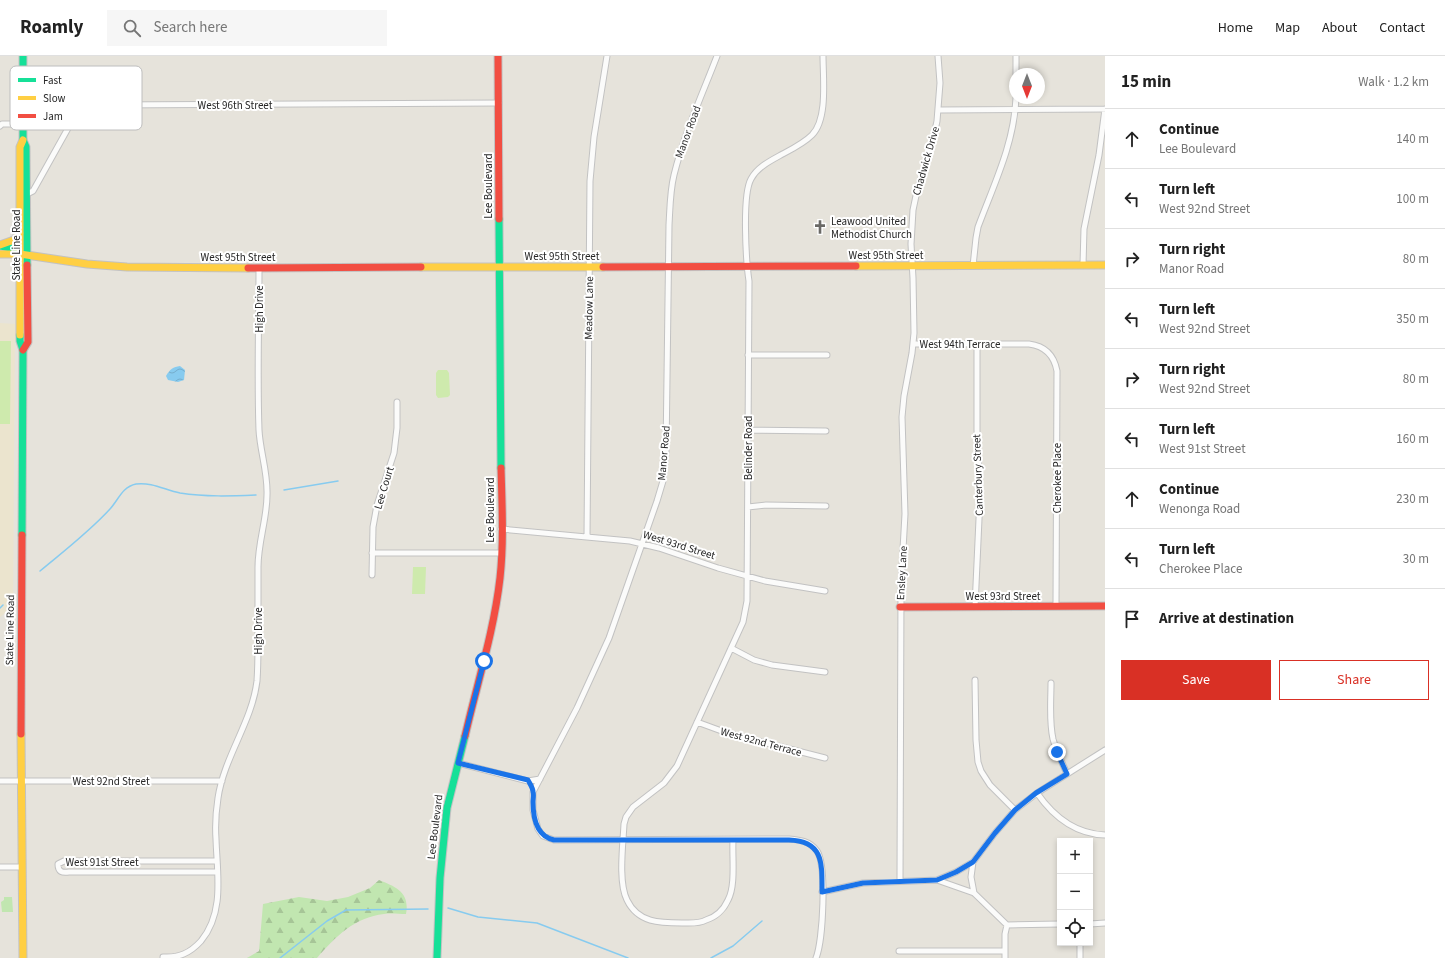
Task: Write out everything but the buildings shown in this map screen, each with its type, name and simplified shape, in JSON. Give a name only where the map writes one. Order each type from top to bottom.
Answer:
[{"type":"main road","name":"Lee Boulevard","points":[[437,958],[440,879],[450,793],[494,616],[500,577],[498,56]]},
{"type":"main road","name":"State Line Road","points":[[23,130],[23,140],[26,146],[20,232],[24,255]]},
{"type":"main road","name":"State Line Road","points":[[23,195],[28,342],[23,350],[21,781],[23,958]]},
{"type":"main road","points":[[0,245],[10,242],[17,237],[20,232]]},
{"type":"main road","points":[[0,245],[12,248],[24,255]]},
{"type":"main road","points":[[0,254],[24,255]]},
{"type":"main road","name":"West 95th Street","points":[[24,255],[88,264],[127,267],[259,268],[1105,265]]},
{"type":"main road","name":"West 93rd Street","points":[[900,607],[1105,606]]},
{"type":"street","name":"Meadow Lane","points":[[587,537],[589,216],[591,166],[594,137],[607,56]]},
{"type":"street","name":"Manor Road","points":[[623,840],[554,840],[542,836],[533,810],[534,792],[577,708],[606,645],[657,501],[665,468],[670,211],[673,176],[717,56]]},
{"type":"street","name":"Belinder Road","points":[[732,840],[732,889],[725,905],[714,916],[706,921],[691,923],[659,923],[639,915],[631,907],[625,896],[622,883],[624,824],[633,807],[657,789],[671,775],[683,755],[746,612],[749,281],[747,266],[746,194],[749,181],[760,167],[805,141],[812,136],[819,125],[823,112],[823,56]]},
{"type":"street","name":"Chadwick Drive","points":[[913,266],[911,244],[913,210],[916,191],[933,140],[939,110],[940,83],[938,56]]},
{"type":"street","points":[[1016,56],[1016,68]]},
{"type":"street","name":"West 96th Street","points":[[142,105],[499,103]]},
{"type":"street","points":[[973,266],[978,227],[1008,150],[1016,104]]},
{"type":"street","points":[[939,110],[1105,109],[1099,155],[1084,229],[1083,265]]},
{"type":"street","name":"West 96th Street","points":[[23,195],[33,191],[66,130]]},
{"type":"street","name":"Ensley Lane","points":[[900,881],[900,607],[905,514],[902,418],[904,396],[913,344],[913,266]]},
{"type":"street","name":"High Drive","points":[[163,957],[178,957],[188,953],[206,935],[212,922],[218,897],[216,817],[218,797],[225,769],[245,722],[254,695],[257,677],[258,555],[267,506],[267,481],[260,447],[258,419],[259,268]]},
{"type":"street","name":"West 94th Terrace","points":[[913,344],[1036,345],[1048,352]]},
{"type":"street","name":"Canterbury Street","points":[[975,607],[980,505],[977,430],[977,344]]},
{"type":"street","name":"Cherokee Place","points":[[1048,352],[1056,364],[1057,371],[1056,606]]},
{"type":"street","points":[[748,354],[827,355]]},
{"type":"street","name":"Lee Court","points":[[372,575],[373,527],[377,505],[389,471],[396,442],[397,402]]},
{"type":"street","points":[[748,430],[826,431]]},
{"type":"street","points":[[748,507],[766,505],[826,506]]},
{"type":"street","name":"West 93rd Street","points":[[501,528],[630,541],[765,581],[825,591]]},
{"type":"street","points":[[372,553],[501,553]]},
{"type":"street","points":[[731,648],[754,660],[772,665],[825,672]]},
{"type":"street","points":[[975,680],[976,745],[978,762],[981,771],[990,785],[1015,810]]},
{"type":"street","points":[[1051,683],[1051,728],[1057,752],[1067,774]]},
{"type":"street","name":"West 92nd Terrace","points":[[698,722],[727,733],[825,758]]},
{"type":"street","points":[[937,880],[956,872],[973,862],[1015,810],[1036,793],[1105,750]]},
{"type":"street","points":[[458,763],[528,780],[540,779]]},
{"type":"street","name":"West 92nd Street","points":[[0,780],[222,781]]},
{"type":"street","points":[[528,780],[534,792]]},
{"type":"street","points":[[1036,793],[1048,808],[1066,823],[1090,833],[1105,835]]},
{"type":"street","points":[[623,840],[797,840],[810,844],[818,852],[820,859],[822,892],[819,948],[816,958]]},
{"type":"street","name":"West 91st Street","points":[[217,861],[64,861],[58,864],[58,869],[64,873],[218,872]]},
{"type":"street","points":[[973,862],[971,877],[974,893]]},
{"type":"street","points":[[0,867],[21,867]]},
{"type":"street","points":[[822,892],[863,883],[937,880],[974,893],[1007,925],[1057,924]]},
{"type":"street","points":[[1093,924],[1105,923]]},
{"type":"street","points":[[1005,958],[1004,950],[1007,925]]},
{"type":"street","points":[[1080,946],[1080,958]]},
{"type":"street","points":[[899,951],[1004,950]]},
{"type":"shaded area","points":[[0,323],[15,324],[13,607],[0,617]]},
{"type":"green space","points":[[0,341],[11,341],[10,424],[0,424]]},
{"type":"green space","points":[[438,370],[447,370],[449,373],[450,395],[448,397],[438,398],[436,395],[436,373]]},
{"type":"green space","points":[[413,567],[426,567],[425,594],[412,594]]},
{"type":"green space","points":[[379,880],[397,888],[401,892],[406,901],[406,914],[384,914],[364,919],[346,929],[317,958],[247,958],[259,951],[263,904],[299,897],[327,901],[348,897],[370,888]]},
{"type":"green space","points":[[4,897],[12,897],[13,912],[2,912],[1,902],[4,900]]},
{"type":"water","points":[[180,366],[185,370],[184,380],[178,382],[168,380],[166,376],[169,372]]},
{"type":"waterway","points":[[284,490],[338,481]]},
{"type":"waterway","points":[[40,571],[94,526],[127,488],[136,484],[148,484],[180,493],[199,495],[256,495]]},
{"type":"waterway","points":[[0,608],[3,605]]},
{"type":"waterway","points":[[448,908],[478,917],[537,923],[628,958]]},
{"type":"waterway","points":[[280,958],[327,921],[346,910],[428,909]]},
{"type":"waterway","points":[[711,958],[733,946],[762,921]]},
{"type":"traffic: fast","points":[[23,56],[23,66]]},
{"type":"traffic: fast","points":[[23,130],[23,140],[26,147],[27,265]]},
{"type":"traffic: fast","points":[[499,219],[501,468]]},
{"type":"traffic: fast","points":[[0,246],[11,248],[20,254]]},
{"type":"traffic: fast","points":[[20,335],[23,350],[22,535]]},
{"type":"traffic: fast","points":[[437,958],[440,878],[447,808],[465,736]]},
{"type":"traffic: slow","points":[[20,335],[20,147],[23,140]]},
{"type":"traffic: slow","points":[[0,245],[14,240],[20,233]]},
{"type":"traffic: slow","points":[[0,254],[20,254],[87,264],[127,267],[248,268]]},
{"type":"traffic: slow","points":[[856,266],[1105,265]]},
{"type":"traffic: slow","points":[[421,267],[603,267]]},
{"type":"traffic: slow","points":[[21,734],[23,958]]},
{"type":"traffic: jam","points":[[498,56],[499,219]]},
{"type":"traffic: jam","points":[[23,350],[28,342],[27,265]]},
{"type":"traffic: jam","points":[[603,267],[856,266]]},
{"type":"traffic: jam","points":[[248,268],[421,267]]},
{"type":"traffic: jam","points":[[465,736],[494,618],[500,578],[502,537],[501,468]]},
{"type":"traffic: jam","points":[[21,734],[22,535]]},
{"type":"traffic: jam","points":[[900,607],[1105,606]]},
{"type":"place","name":"Leawood United Methodist Church","points":[[820,227]]},
{"type":"route","points":[[484,661],[458,763],[528,780],[534,792],[533,810],[538,829],[542,836],[554,840],[804,841],[810,844],[818,852],[822,868],[822,892],[863,883],[937,880],[956,872],[973,862],[1015,810],[1036,793],[1067,774],[1057,752]]}]
